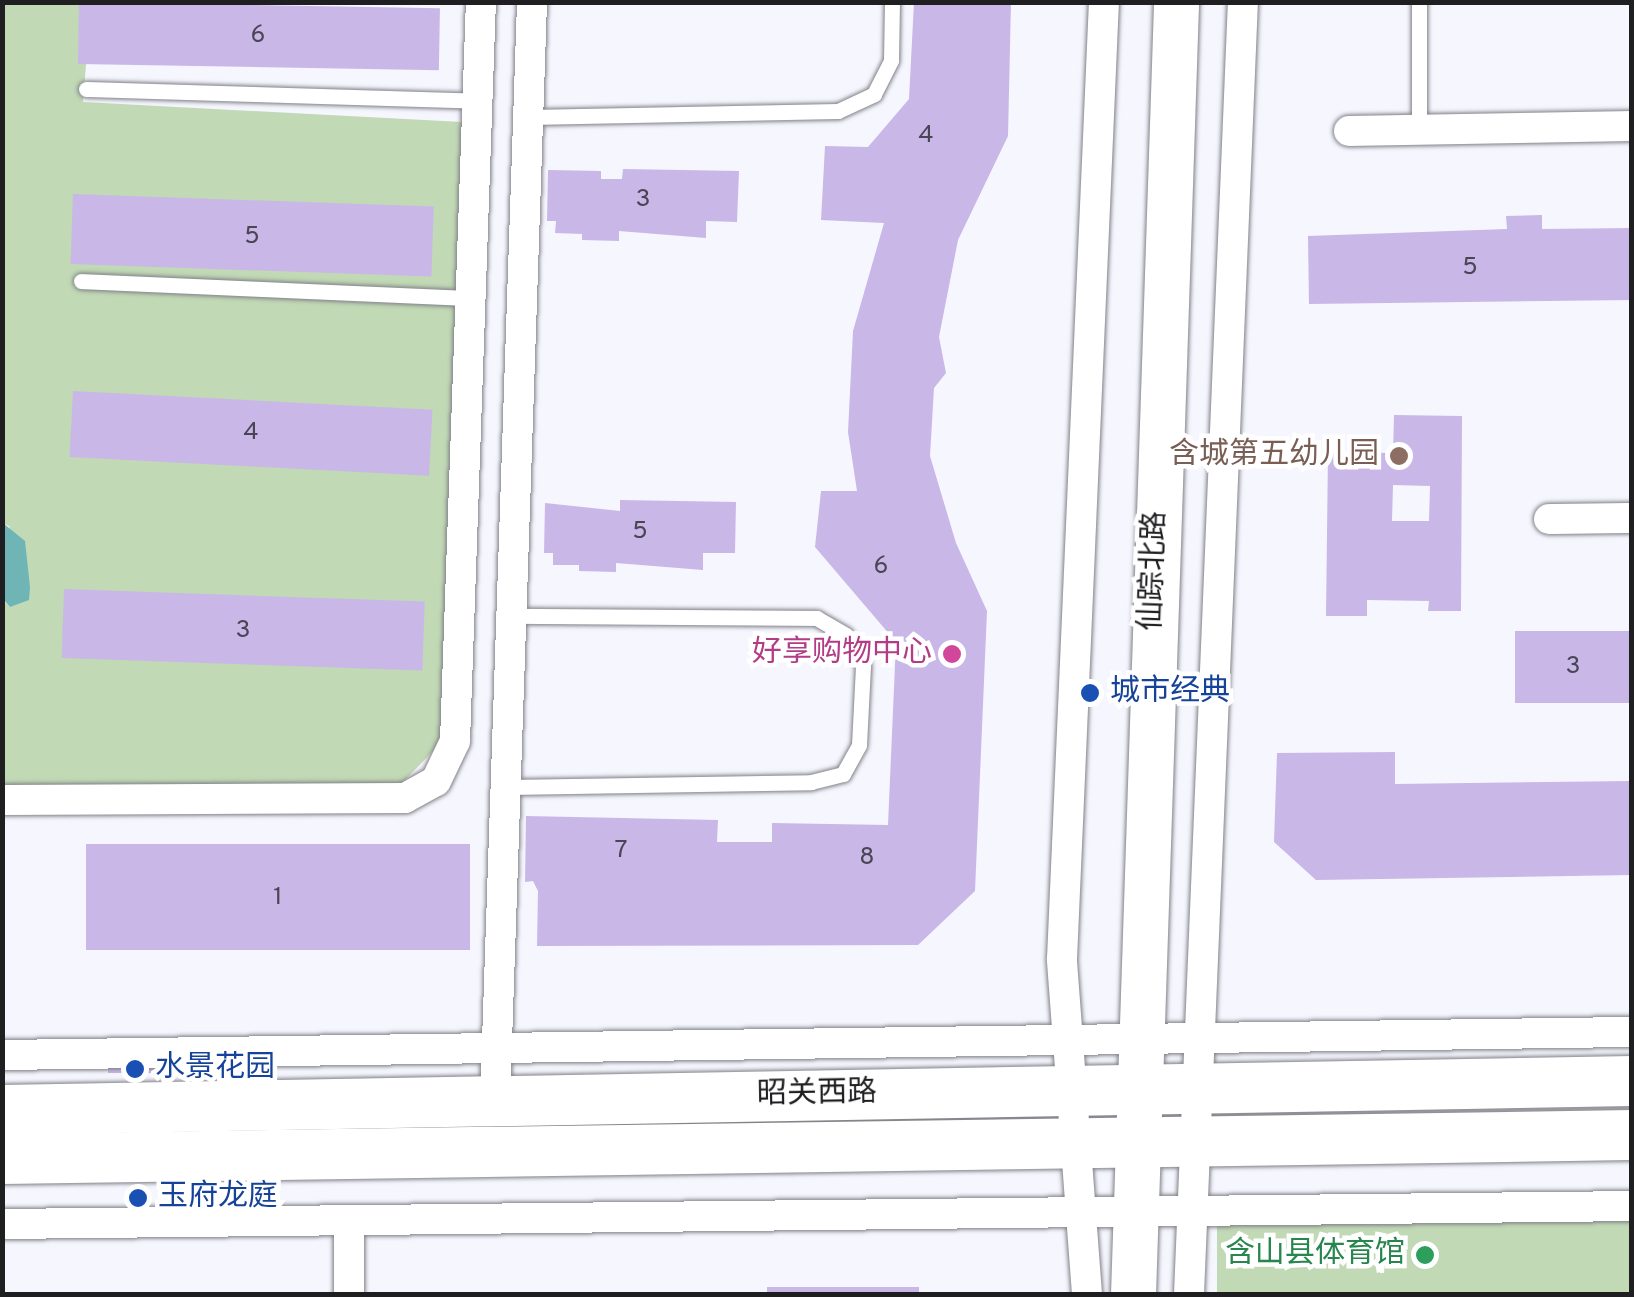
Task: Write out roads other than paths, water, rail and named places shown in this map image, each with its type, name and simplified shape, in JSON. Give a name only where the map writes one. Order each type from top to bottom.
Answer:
[{"type":"main road","name":"仙踪北路","points":[[1133,1294],[1135,1088],[1176,2]]},
{"type":"main road","name":"昭关西路","points":[[2,1110],[1632,1081]]},
{"type":"main road","name":"昭关西路","points":[[2,1159],[1632,1135]]},
{"type":"street","points":[[2,800],[406,798],[436,781],[455,741],[481,2]]},
{"type":"street","points":[[495,1102],[532,2]]},
{"type":"street","points":[[1087,1294],[1062,958],[1104,2]]},
{"type":"street","points":[[1188,1294],[1243,2]]},
{"type":"street","points":[[1348,130],[1632,126]]},
{"type":"street","points":[[1549,519],[1632,518]]},
{"type":"street","points":[[2,1055],[1632,1032]]},
{"type":"street","points":[[2,1224],[1632,1206]]},
{"type":"street","points":[[349,1294],[350,1220]]},
{"type":"lane","points":[[529,118],[838,111],[874,94],[891,60],[892,2]]},
{"type":"lane","points":[[1419,129],[1420,2]]},
{"type":"lane","points":[[86,89],[480,102]]},
{"type":"lane","points":[[81,281],[472,298]]},
{"type":"lane","points":[[508,787],[811,782],[842,774],[859,746],[863,665],[846,635],[817,618],[514,616]]},
{"type":"water","points":[[3,523],[25,541],[30,587],[29,600],[10,607],[3,599]]},
{"type":"place","name":"含城第五幼儿园","points":[[1399,456]]},
{"type":"place","name":"好享购物中心","points":[[952,654]]},
{"type":"place","name":"城市经典","points":[[1090,693]]},
{"type":"place","name":"水景花园","points":[[135,1069]]},
{"type":"place","name":"玉府龙庭","points":[[138,1198]]},
{"type":"place","name":"含山县体育馆","points":[[1425,1255]]}]
